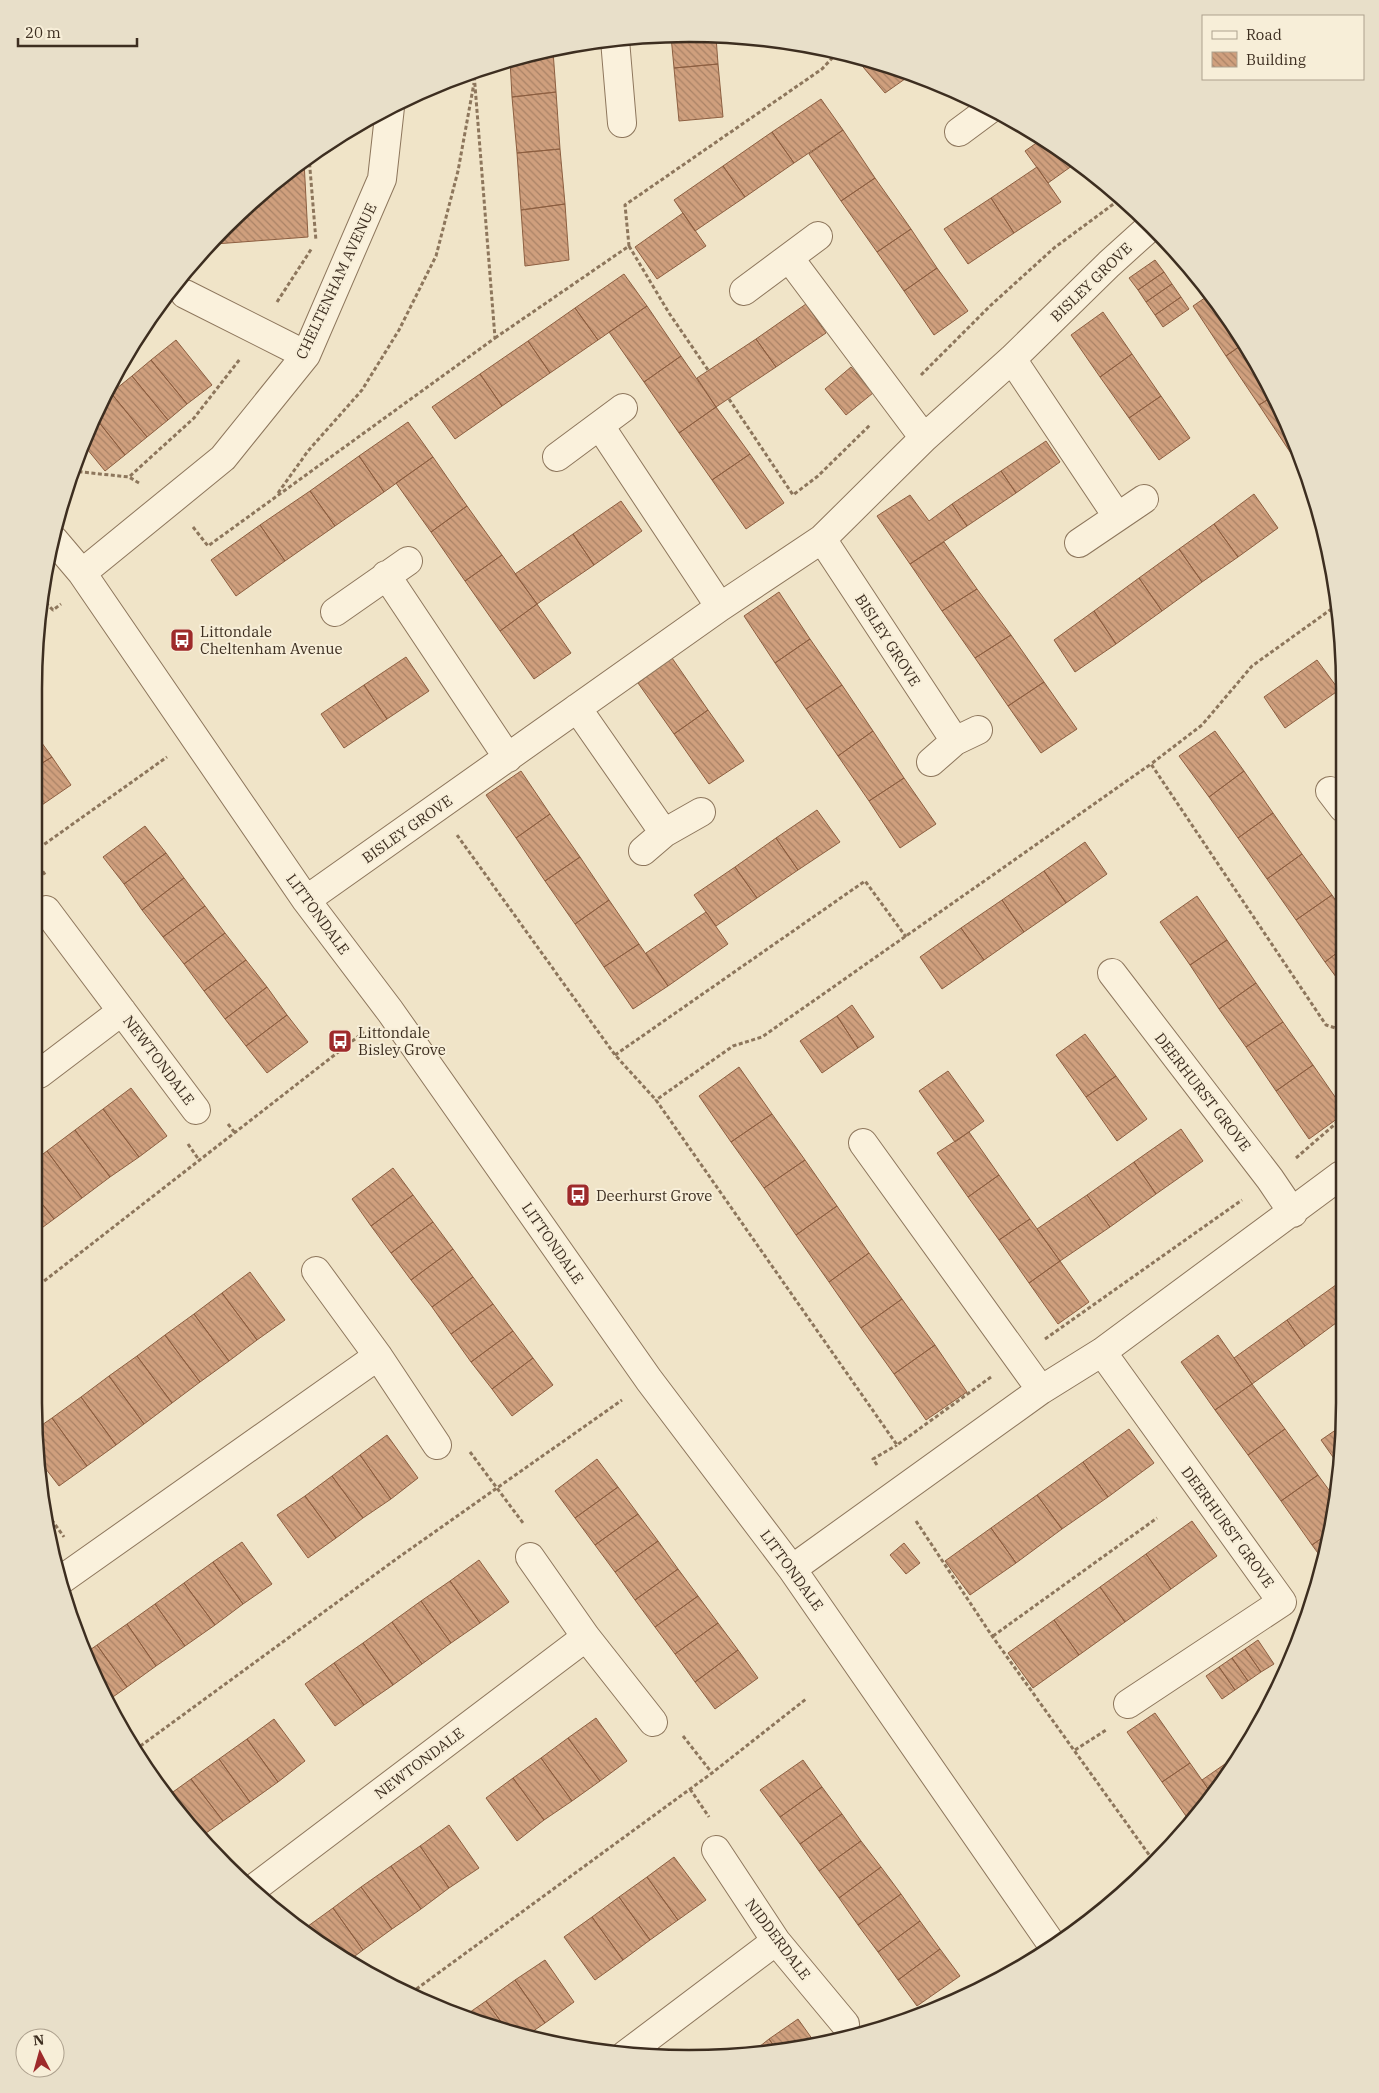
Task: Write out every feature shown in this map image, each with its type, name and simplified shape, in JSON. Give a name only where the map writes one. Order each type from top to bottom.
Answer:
[{"type":"street","points":[[616,47],[622,124]]},
{"type":"street","points":[[959,132],[984,113]]},
{"type":"street","name":"CHELTENHAM AVENUE","points":[[82,573],[223,458],[306,355],[382,179],[389,117]]},
{"type":"street","name":"BISLEY GROVE","points":[[306,900],[720,607],[822,539],[924,438],[1012,359],[1146,231]]},
{"type":"street","points":[[744,291],[790,259],[818,236]]},
{"type":"street","points":[[790,259],[924,438]]},
{"type":"street","points":[[185,294],[306,355]]},
{"type":"street","points":[[1012,359],[1117,516]]},
{"type":"street","points":[[557,457],[623,408]]},
{"type":"street","points":[[600,426],[720,607]]},
{"type":"street","points":[[1079,543],[1144,499]]},
{"type":"street","name":"BISLEY GROVE","points":[[822,539],[967,736],[931,762]]},
{"type":"street","name":"LITTONDALE","points":[[59,546],[82,573],[306,900],[390,1012],[649,1380],[792,1569],[1049,1941]]},
{"type":"street","points":[[335,612],[397,568],[508,758]]},
{"type":"street","points":[[577,708],[664,833]]},
{"type":"street","points":[[644,851],[664,833],[701,812]]},
{"type":"street","name":"NEWTONDALE","points":[[46,910],[196,1110]]},
{"type":"street","name":"DEERHURST GROVE","points":[[1112,973],[1270,1180],[1293,1213]]},
{"type":"street","name":"NEWTONDALE","points":[[42,1072],[122,1010]]},
{"type":"street","points":[[863,1143],[1016,1359],[1041,1390]]},
{"type":"street","points":[[792,1569],[1041,1390],[1102,1352],[1336,1183]]},
{"type":"street","points":[[316,1271],[378,1356],[438,1445]]},
{"type":"street","name":"DEERHURST GROVE","points":[[1102,1352],[1282,1602],[1128,1704]]},
{"type":"street","points":[[67,1576],[378,1356]]},
{"type":"street","points":[[530,1557],[586,1636],[653,1722]]},
{"type":"street","name":"NEWTONDALE","points":[[258,1885],[586,1636]]},
{"type":"street","name":"NIDDERDALE","points":[[716,1850],[776,1941],[844,2024]]},
{"type":"street","points":[[635,2048],[776,1941]]},
{"type":"path","points":[[708,370],[669,313],[629,246],[625,205],[822,69],[832,59]]},
{"type":"path","points":[[276,497],[308,451],[362,390],[399,330],[436,256],[458,171],[474,80]]},
{"type":"path","points":[[495,338],[629,246]]},
{"type":"path","points":[[81,472],[129,477]]},
{"type":"path","points":[[1331,609],[1252,666],[1202,725],[1151,764],[1326,1025],[1336,1028]]},
{"type":"path","points":[[42,846],[194,738]]},
{"type":"path","points":[[438,808],[615,1055],[656,1100]]},
{"type":"path","points":[[615,1055],[864,881],[906,937]]},
{"type":"path","points":[[42,1283],[390,1012]]},
{"type":"path","points":[[1016,1359],[1270,1180],[1336,1124]]},
{"type":"path","points":[[141,1746],[391,1563],[498,1489],[649,1380]]},
{"type":"path","points":[[438,1445],[460,1438],[531,1534],[530,1557]]},
{"type":"path","points":[[897,1445],[873,1459],[992,1636],[1151,1857]]},
{"type":"path","points":[[992,1636],[1157,1518]]},
{"type":"path","points":[[416,1990],[712,1773],[806,1699]]},
{"type":"path","points":[[653,1722],[674,1725],[712,1773]]},
{"type":"building","points":[[672,43],[716,43],[718,64],[674,68]]},
{"type":"building","points":[[553,57],[556,92],[512,97],[510,68]]},
{"type":"building","points":[[718,64],[723,117],[679,121],[674,68]]},
{"type":"building","points":[[863,67],[904,80],[885,93]]},
{"type":"building","points":[[556,92],[560,149],[517,153],[512,97]]},
{"type":"building","points":[[821,99],[843,130],[794,163],[772,132]]},
{"type":"building","points":[[843,130],[875,178],[841,201],[809,154]]},
{"type":"building","points":[[772,132],[794,163],[745,197],[723,166]]},
{"type":"building","points":[[1036,143],[1070,167],[1048,183],[1025,151]]},
{"type":"building","points":[[560,149],[565,204],[521,210],[517,153]]},
{"type":"building","points":[[723,166],[745,197],[695,231],[674,200]]},
{"type":"building","points":[[1037,167],[1061,202],[1014,233],[991,198]]},
{"type":"building","points":[[304,170],[308,237],[221,244],[263,203]]},
{"type":"building","points":[[875,178],[911,229],[877,252],[841,201]]},
{"type":"building","points":[[991,198],[1014,233],[968,264],[944,229]]},
{"type":"building","points":[[565,204],[569,260],[525,266],[521,210]]},
{"type":"building","points":[[683,213],[706,246],[657,279],[635,247]]},
{"type":"building","points":[[911,229],[937,268],[904,291],[877,252]]},
{"type":"building","points":[[1155,260],[1164,272],[1138,290],[1129,278]]},
{"type":"building","points":[[937,268],[968,311],[934,335],[904,291]]},
{"type":"building","points":[[1164,272],[1172,284],[1146,302],[1138,290]]},
{"type":"building","points":[[624,274],[647,306],[598,340],[575,308]]},
{"type":"building","points":[[1172,284],[1181,297],[1155,315],[1146,302]]},
{"type":"building","points":[[1181,297],[1189,309],[1163,327],[1155,315]]},
{"type":"building","points":[[1205,298],[1238,347],[1226,356],[1193,306]]},
{"type":"building","points":[[806,304],[826,333],[776,367],[756,339]]},
{"type":"building","points":[[647,306],[681,356],[644,382],[609,332]]},
{"type":"building","points":[[575,308],[598,340],[550,373],[528,341]]},
{"type":"building","points":[[1103,312],[1132,354],[1100,377],[1071,335]]},
{"type":"building","points":[[756,339],[776,367],[716,407],[697,378]]},
{"type":"building","points":[[176,340],[212,385],[187,404],[151,360]]},
{"type":"building","points":[[528,341],[550,373],[502,406],[480,374]]},
{"type":"building","points":[[1238,347],[1268,399],[1259,405],[1226,356]]},
{"type":"building","points":[[1132,354],[1161,396],[1129,418],[1100,377]]},
{"type":"building","points":[[681,356],[716,407],[679,433],[644,382]]},
{"type":"building","points":[[151,360],[187,404],[168,420],[132,376]]},
{"type":"building","points":[[851,367],[873,393],[846,415],[825,389]]},
{"type":"building","points":[[480,374],[502,406],[455,439],[432,407]]},
{"type":"building","points":[[132,376],[168,420],[147,437],[113,396],[117,388]]},
{"type":"building","points":[[113,396],[147,437],[125,455],[100,424]]},
{"type":"building","points":[[1161,396],[1190,438],[1159,460],[1129,418]]},
{"type":"building","points":[[1268,399],[1292,455],[1259,405]]},
{"type":"building","points":[[716,407],[750,454],[712,480],[679,433]]},
{"type":"building","points":[[408,422],[433,457],[384,492],[359,456]]},
{"type":"building","points":[[100,424],[125,455],[105,471],[89,451]]},
{"type":"building","points":[[1046,441],[1060,462],[1016,493],[1001,471]]},
{"type":"building","points":[[750,454],[784,503],[746,529],[712,480]]},
{"type":"building","points":[[359,456],[384,492],[335,526],[310,491]]},
{"type":"building","points":[[433,457],[467,506],[431,532],[396,483]]},
{"type":"building","points":[[1001,471],[1016,493],[967,526],[952,504]]},
{"type":"building","points":[[310,491],[335,526],[285,561],[260,525]]},
{"type":"building","points":[[1254,494],[1278,528],[1238,557],[1214,524]]},
{"type":"building","points":[[910,495],[929,521],[952,504],[967,526],[910,564],[877,516]]},
{"type":"building","points":[[621,501],[642,531],[594,565],[573,534]]},
{"type":"building","points":[[467,506],[502,555],[465,581],[431,532]]},
{"type":"building","points":[[1214,524],[1238,557],[1202,582],[1179,549]]},
{"type":"building","points":[[260,525],[285,561],[236,596],[211,560]]},
{"type":"building","points":[[573,534],[594,565],[537,604],[515,574]]},
{"type":"building","points":[[944,542],[977,589],[942,611],[910,564]]},
{"type":"building","points":[[1179,549],[1202,582],[1162,611],[1139,578]]},
{"type":"building","points":[[502,555],[537,604],[500,631],[465,581]]},
{"type":"building","points":[[1139,578],[1162,611],[1116,644],[1094,611]]},
{"type":"building","points":[[977,589],[1011,635],[975,658],[942,611]]},
{"type":"building","points":[[779,592],[810,639],[775,663],[744,616]]},
{"type":"building","points":[[537,604],[571,653],[534,679],[500,631]]},
{"type":"building","points":[[1094,611],[1116,644],[1075,672],[1054,640]]},
{"type":"building","points":[[1011,635],[1044,682],[1008,706],[975,658]]},
{"type":"building","points":[[810,639],[842,685],[806,709],[775,663]]},
{"type":"building","points":[[406,657],[429,691],[387,719],[364,685]]},
{"type":"building","points":[[672,658],[708,710],[674,734],[638,683]]},
{"type":"building","points":[[1317,660],[1336,686],[1336,692],[1285,728],[1264,697]]},
{"type":"building","points":[[1044,682],[1077,729],[1041,753],[1008,706]]},
{"type":"building","points":[[364,685],[387,719],[344,748],[321,714]]},
{"type":"building","points":[[842,685],[873,731],[838,756],[806,709]]},
{"type":"building","points":[[708,710],[744,761],[709,784],[674,734]]},
{"type":"building","points":[[873,731],[904,778],[869,801],[838,756]]},
{"type":"building","points":[[1215,731],[1244,771],[1209,797],[1179,756]]},
{"type":"building","points":[[42,743],[52,757],[42,763]]},
{"type":"building","points":[[52,757],[71,785],[42,805],[42,763]]},
{"type":"building","points":[[521,771],[550,814],[516,838],[486,795]]},
{"type":"building","points":[[1244,771],[1273,813],[1238,838],[1209,797]]},
{"type":"building","points":[[904,778],[936,824],[900,848],[869,801]]},
{"type":"building","points":[[817,810],[840,842],[798,870],[776,838]]},
{"type":"building","points":[[1273,813],[1302,854],[1267,879],[1238,838]]},
{"type":"building","points":[[550,814],[580,857],[545,881],[516,838]]},
{"type":"building","points":[[145,826],[166,853],[124,884],[103,857]]},
{"type":"building","points":[[776,838],[798,870],[757,898],[735,867]]},
{"type":"building","points":[[1085,842],[1107,874],[1066,903],[1044,871]]},
{"type":"building","points":[[166,853],[184,878],[142,910],[124,884]]},
{"type":"building","points":[[1302,854],[1332,895],[1296,920],[1267,879]]},
{"type":"building","points":[[580,857],[609,900],[575,924],[545,881]]},
{"type":"building","points":[[735,867],[757,898],[716,926],[694,895]]},
{"type":"building","points":[[1044,871],[1066,903],[1024,932],[1002,900]]},
{"type":"building","points":[[184,878],[205,906],[163,937],[142,910]]},
{"type":"building","points":[[1332,895],[1336,901],[1336,954],[1325,962],[1296,920]]},
{"type":"building","points":[[1197,896],[1227,940],[1190,965],[1160,922]]},
{"type":"building","points":[[609,900],[639,944],[604,967],[575,924]]},
{"type":"building","points":[[1002,900],[1024,932],[984,960],[961,928]]},
{"type":"building","points":[[205,906],[225,933],[184,964],[163,937]]},
{"type":"building","points":[[706,912],[728,944],[668,986],[646,953]]},
{"type":"building","points":[[961,928],[984,960],[942,989],[920,957]]},
{"type":"building","points":[[225,933],[246,960],[204,991],[184,964]]},
{"type":"building","points":[[1227,940],[1256,983],[1219,1009],[1190,965]]},
{"type":"building","points":[[639,944],[668,986],[633,1009],[604,967]]},
{"type":"building","points":[[1336,954],[1336,977],[1325,962]]},
{"type":"building","points":[[246,960],[267,987],[225,1019],[204,991]]},
{"type":"building","points":[[1256,983],[1283,1022],[1246,1047],[1219,1009]]},
{"type":"building","points":[[267,987],[287,1015],[246,1046],[225,1019]]},
{"type":"building","points":[[852,1005],[874,1037],[858,1048],[837,1016]]},
{"type":"building","points":[[287,1015],[308,1042],[267,1073],[246,1046]]},
{"type":"building","points":[[837,1016],[858,1048],[822,1073],[800,1041]]},
{"type":"building","points":[[1283,1022],[1313,1065],[1276,1091],[1246,1047]]},
{"type":"building","points":[[1085,1034],[1116,1076],[1086,1097],[1056,1055]]},
{"type":"building","points":[[1313,1065],[1336,1098],[1336,1120],[1309,1139],[1276,1091]]},
{"type":"building","points":[[739,1067],[772,1114],[731,1142],[699,1096]]},
{"type":"building","points":[[948,1071],[984,1121],[955,1142],[919,1091]]},
{"type":"building","points":[[1116,1076],[1147,1119],[1117,1141],[1086,1097]]},
{"type":"building","points":[[131,1088],[167,1136],[139,1157],[103,1109]]},
{"type":"building","points":[[103,1109],[139,1157],[110,1177],[75,1130]]},
{"type":"building","points":[[772,1114],[805,1160],[764,1188],[731,1142]]},
{"type":"building","points":[[1181,1129],[1203,1161],[1156,1194],[1134,1162]]},
{"type":"building","points":[[75,1130],[110,1177],[82,1198],[47,1151]]},
{"type":"building","points":[[969,1132],[999,1175],[968,1197],[937,1153]]},
{"type":"building","points":[[47,1151],[82,1198],[54,1219],[42,1204],[42,1155]]},
{"type":"building","points":[[805,1160],[837,1206],[796,1235],[764,1188]]},
{"type":"building","points":[[1134,1162],[1156,1194],[1110,1227],[1087,1195]]},
{"type":"building","points":[[393,1168],[413,1195],[371,1226],[352,1199]]},
{"type":"building","points":[[999,1175],[1030,1219],[999,1240],[968,1197]]},
{"type":"building","points":[[413,1195],[433,1222],[391,1253],[371,1226]]},
{"type":"building","points":[[1087,1195],[1110,1227],[1060,1261],[1037,1229]]},
{"type":"building","points":[[42,1204],[54,1219],[42,1228]]},
{"type":"building","points":[[837,1206],[869,1253],[829,1282],[796,1235]]},
{"type":"building","points":[[1030,1219],[1060,1261],[1029,1283],[999,1240]]},
{"type":"building","points":[[433,1222],[453,1249],[411,1280],[391,1253]]},
{"type":"building","points":[[453,1249],[473,1277],[432,1307],[411,1280]]},
{"type":"building","points":[[869,1253],[902,1299],[861,1328],[829,1282]]},
{"type":"building","points":[[1060,1261],[1089,1302],[1058,1324],[1029,1283]]},
{"type":"building","points":[[250,1272],[285,1320],[257,1340],[222,1293]]},
{"type":"building","points":[[473,1277],[493,1304],[451,1334],[432,1307]]},
{"type":"building","points":[[1336,1285],[1336,1323],[1305,1346],[1287,1320]]},
{"type":"building","points":[[222,1293],[257,1340],[229,1361],[194,1314]]},
{"type":"building","points":[[902,1299],[935,1345],[894,1374],[861,1328]]},
{"type":"building","points":[[493,1304],[513,1331],[471,1362],[451,1334]]},
{"type":"building","points":[[194,1314],[229,1361],[200,1382],[165,1335]]},
{"type":"building","points":[[1287,1320],[1305,1346],[1252,1384],[1234,1358]]},
{"type":"building","points":[[513,1331],[533,1358],[492,1389],[471,1362]]},
{"type":"building","points":[[165,1335],[200,1382],[172,1403],[137,1356]]},
{"type":"building","points":[[1218,1335],[1252,1384],[1215,1410],[1181,1362]]},
{"type":"building","points":[[935,1345],[967,1392],[926,1420],[894,1374]]},
{"type":"building","points":[[137,1356],[172,1403],[144,1424],[109,1376]]},
{"type":"building","points":[[533,1358],[553,1385],[512,1416],[492,1389]]},
{"type":"building","points":[[109,1376],[144,1424],[116,1445],[81,1397]]},
{"type":"building","points":[[1252,1384],[1285,1429],[1248,1455],[1215,1410]]},
{"type":"building","points":[[81,1397],[116,1445],[87,1466],[52,1418]]},
{"type":"building","points":[[52,1418],[87,1466],[59,1486],[46,1469],[43,1424]]},
{"type":"building","points":[[1129,1429],[1154,1463],[1108,1497],[1083,1462]]},
{"type":"building","points":[[1285,1429],[1318,1475],[1281,1501],[1248,1455]]},
{"type":"building","points":[[1335,1430],[1334,1458],[1321,1440]]},
{"type":"building","points":[[387,1435],[418,1478],[391,1499],[360,1455]]},
{"type":"building","points":[[360,1455],[391,1499],[363,1518],[332,1476]]},
{"type":"building","points":[[597,1459],[618,1487],[575,1518],[555,1491]]},
{"type":"building","points":[[1083,1462],[1108,1497],[1062,1529],[1037,1495]]},
{"type":"building","points":[[1318,1475],[1330,1492],[1322,1538],[1312,1545],[1281,1501]]},
{"type":"building","points":[[332,1476],[363,1518],[336,1538],[305,1496]]},
{"type":"building","points":[[618,1487],[638,1514],[595,1545],[575,1518]]},
{"type":"building","points":[[1037,1495],[1062,1529],[1016,1563],[991,1528]]},
{"type":"building","points":[[305,1496],[336,1538],[308,1558],[277,1515]]},
{"type":"building","points":[[638,1514],[658,1541],[615,1572],[595,1545]]},
{"type":"building","points":[[1192,1521],[1217,1556],[1171,1589],[1146,1554]]},
{"type":"building","points":[[991,1528],[1016,1563],[970,1595],[945,1561]]},
{"type":"building","points":[[1322,1538],[1318,1554],[1312,1545]]},
{"type":"building","points":[[658,1541],[678,1569],[635,1600],[615,1572]]},
{"type":"building","points":[[242,1542],[272,1584],[243,1604],[213,1562]]},
{"type":"building","points":[[904,1543],[920,1563],[906,1574],[890,1555]]},
{"type":"building","points":[[1146,1554],[1171,1589],[1125,1622],[1100,1587]]},
{"type":"building","points":[[479,1560],[509,1602],[480,1623],[450,1581]]},
{"type":"building","points":[[213,1562],[243,1604],[215,1625],[184,1583]]},
{"type":"building","points":[[678,1569],[698,1596],[655,1627],[635,1600]]},
{"type":"building","points":[[450,1581],[480,1623],[451,1643],[421,1601]]},
{"type":"building","points":[[184,1583],[215,1625],[185,1646],[155,1604]]},
{"type":"building","points":[[1100,1587],[1125,1622],[1079,1655],[1054,1620]]},
{"type":"building","points":[[698,1596],[718,1623],[675,1654],[655,1627]]},
{"type":"building","points":[[421,1601],[451,1643],[422,1664],[392,1622]]},
{"type":"building","points":[[155,1604],[185,1646],[156,1666],[127,1624]]},
{"type":"building","points":[[1054,1620],[1079,1655],[1033,1688],[1008,1653]]},
{"type":"building","points":[[392,1622],[422,1664],[393,1685],[363,1643]]},
{"type":"building","points":[[718,1623],[738,1650],[695,1682],[675,1654]]},
{"type":"building","points":[[127,1624],[156,1666],[127,1687],[97,1645]]},
{"type":"building","points":[[1258,1640],[1274,1664],[1261,1672],[1245,1649]]},
{"type":"building","points":[[363,1643],[393,1685],[364,1705],[334,1663]]},
{"type":"building","points":[[97,1645],[127,1687],[113,1697],[109,1690],[91,1649]]},
{"type":"building","points":[[1245,1649],[1261,1672],[1248,1681],[1232,1658]]},
{"type":"building","points":[[738,1650],[758,1678],[715,1709],[695,1682]]},
{"type":"building","points":[[1232,1658],[1248,1681],[1235,1690],[1219,1667]]},
{"type":"building","points":[[334,1663],[364,1705],[335,1726],[305,1684]]},
{"type":"building","points":[[1219,1667],[1235,1690],[1222,1699],[1206,1676]]},
{"type":"building","points":[[1155,1713],[1190,1763],[1162,1782],[1127,1732]]},
{"type":"building","points":[[596,1718],[627,1761],[600,1781],[568,1738]]},
{"type":"building","points":[[274,1719],[305,1761],[278,1782],[247,1739]]},
{"type":"building","points":[[568,1738],[600,1781],[572,1801],[541,1758]]},
{"type":"building","points":[[247,1739],[278,1782],[250,1802],[219,1759]]},
{"type":"building","points":[[541,1758],[572,1801],[544,1820],[513,1778]]},
{"type":"building","points":[[219,1759],[250,1802],[223,1821],[191,1779]]},
{"type":"building","points":[[803,1760],[822,1787],[780,1817],[760,1790]]},
{"type":"building","points":[[1227,1762],[1208,1789],[1202,1780]]},
{"type":"building","points":[[1190,1763],[1208,1789],[1187,1817],[1162,1782]]},
{"type":"building","points":[[513,1778],[544,1820],[517,1841],[486,1798]]},
{"type":"building","points":[[191,1779],[223,1821],[206,1833],[173,1792]]},
{"type":"building","points":[[822,1787],[842,1814],[800,1844],[780,1817]]},
{"type":"building","points":[[842,1814],[861,1841],[819,1871],[800,1844]]},
{"type":"building","points":[[449,1825],[479,1868],[449,1888],[420,1846]]},
{"type":"building","points":[[861,1841],[881,1867],[839,1898],[819,1871]]},
{"type":"building","points":[[420,1846],[449,1888],[421,1909],[391,1866]]},
{"type":"building","points":[[674,1857],[706,1900],[678,1920],[647,1877]]},
{"type":"building","points":[[391,1866],[421,1909],[392,1929],[361,1887]]},
{"type":"building","points":[[881,1867],[901,1894],[858,1925],[839,1898]]},
{"type":"building","points":[[647,1877],[678,1920],[650,1940],[619,1897]]},
{"type":"building","points":[[361,1887],[392,1929],[363,1950],[333,1908]]},
{"type":"building","points":[[901,1894],[920,1921],[878,1952],[858,1925]]},
{"type":"building","points":[[619,1897],[650,1940],[623,1960],[592,1917]]},
{"type":"building","points":[[333,1908],[363,1950],[354,1957],[308,1926]]},
{"type":"building","points":[[592,1917],[623,1960],[595,1980],[564,1937]]},
{"type":"building","points":[[920,1921],[940,1949],[898,1980],[878,1952]]},
{"type":"building","points":[[940,1949],[960,1976],[917,2006],[898,1980]]},
{"type":"building","points":[[545,1960],[574,2002],[545,2023],[515,1980]]},
{"type":"building","points":[[515,1980],[545,2023],[534,2031],[501,2022],[486,2001]]},
{"type":"building","points":[[486,2001],[501,2022],[482,2016],[471,2012]]},
{"type":"building","points":[[798,2019],[812,2039],[773,2045],[769,2039]]},
{"type":"building","points":[[769,2039],[773,2045],[760,2046]]},
{"type":"place","name":"Littondale Cheltenham Avenue","points":[[182,640]]},
{"type":"place","name":"Littondale Bisley Grove","points":[[340,1041]]},
{"type":"place","name":"Deerhurst Grove","points":[[578,1195]]}]
